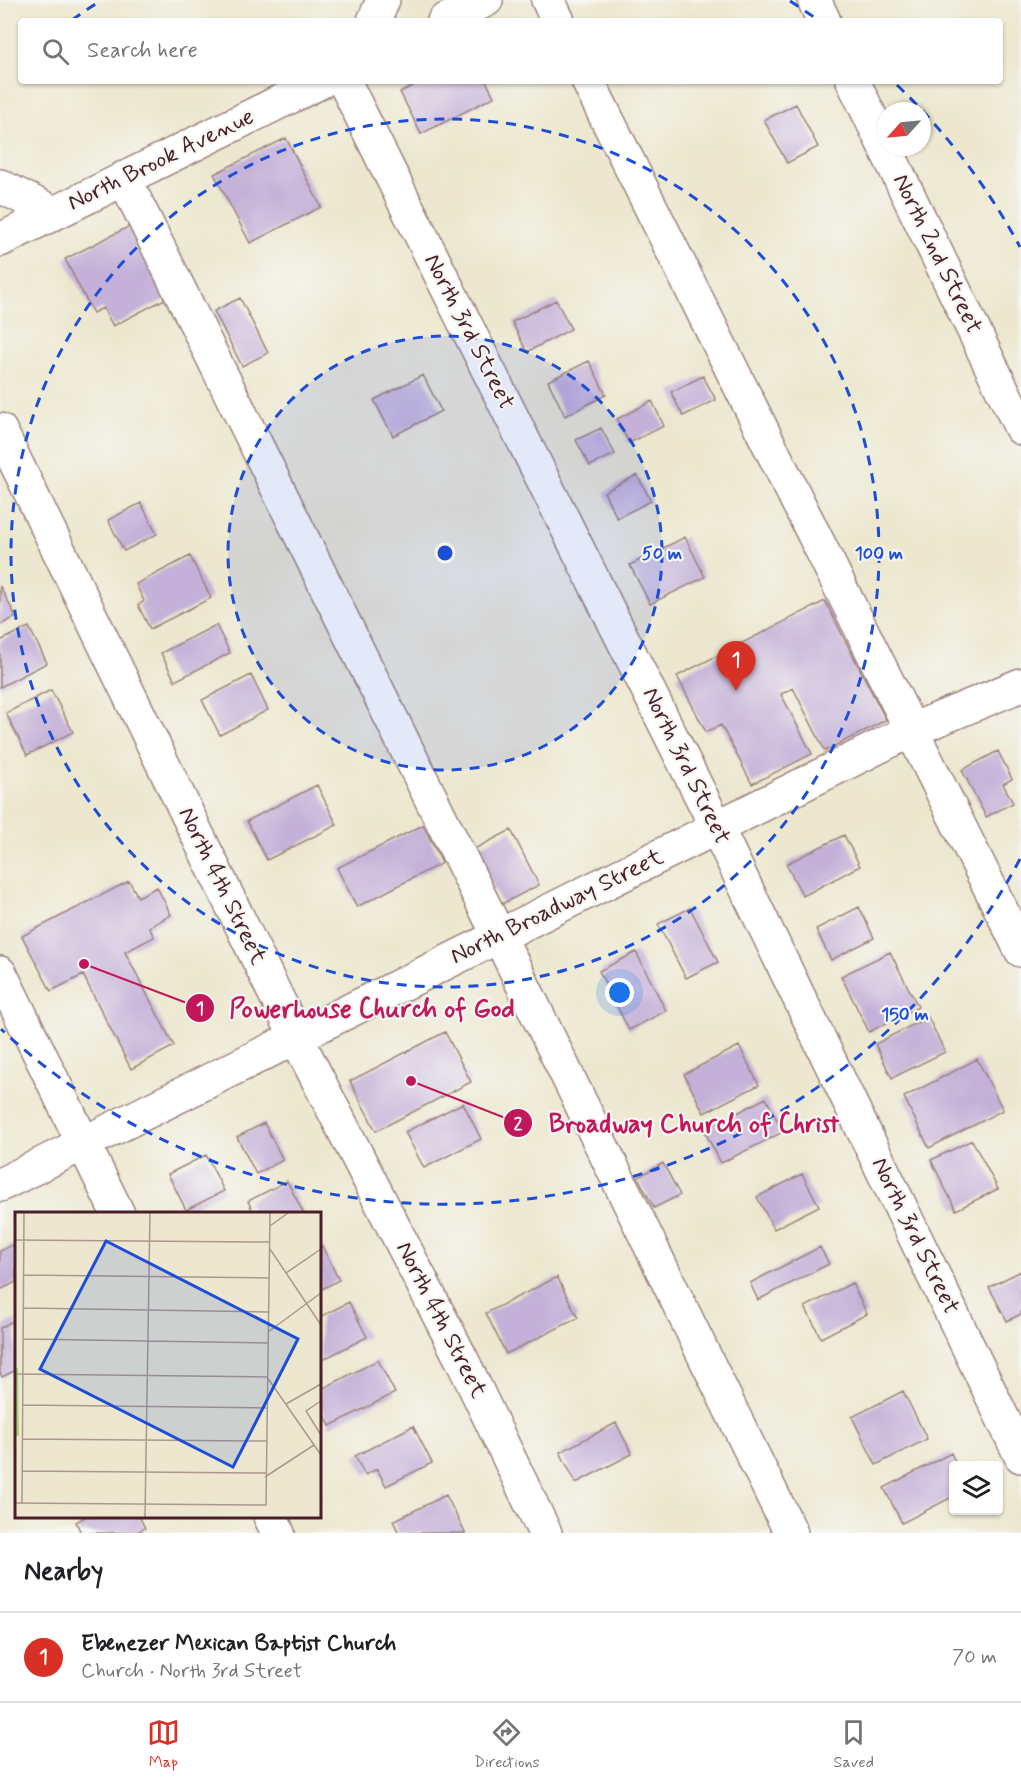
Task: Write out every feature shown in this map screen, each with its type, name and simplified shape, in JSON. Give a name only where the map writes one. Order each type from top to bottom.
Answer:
[{"type":"street","points":[[375,18],[383,0]]},
{"type":"street","points":[[450,18],[486,0]]},
{"type":"street","points":[[548,0],[557,18]]},
{"type":"street","points":[[814,0],[823,18]]},
{"type":"street","name":"North Brook Avenue","points":[[0,240],[316,84]]},
{"type":"street","name":"North 3rd Street","points":[[345,84],[717,828],[1021,1456]]},
{"type":"street","points":[[589,84],[1021,950]]},
{"type":"street","name":"North 2nd Street","points":[[854,84],[1021,428]]},
{"type":"street","points":[[124,178],[791,1533]]},
{"type":"street","points":[[0,186],[54,213]]},
{"type":"street","name":"North 4th Street","points":[[0,430],[296,1037],[462,1360],[545,1533]]},
{"type":"street","name":"North Broadway Street","points":[[0,1185],[912,730],[1021,685]]},
{"type":"street","points":[[0,973],[117,1212]]},
{"type":"street","points":[[271,1518],[278,1533]]},
{"type":"building","points":[[417,84],[488,84],[494,97],[421,134],[400,92]]},
{"type":"building","points":[[796,104],[818,147],[787,163],[764,120]]},
{"type":"building","points":[[286,138],[321,207],[250,243],[214,174]]},
{"type":"building","points":[[130,226],[167,298],[113,326],[103,308],[93,313],[65,259]]},
{"type":"building","points":[[240,298],[268,353],[242,366],[214,311]]},
{"type":"building","points":[[556,300],[571,329],[527,352],[512,322]]},
{"type":"building","points":[[589,361],[606,395],[565,416],[548,381]]},
{"type":"building","points":[[423,375],[441,411],[393,436],[374,400]]},
{"type":"building","points":[[703,376],[716,400],[683,416],[671,392]]},
{"type":"building","points":[[652,401],[664,426],[629,443],[617,419]]},
{"type":"building","points":[[601,428],[615,454],[590,466],[576,440]]},
{"type":"building","points":[[637,475],[651,501],[617,518],[604,492]]},
{"type":"building","points":[[141,503],[157,534],[124,551],[108,520]]},
{"type":"building","points":[[685,537],[705,577],[650,604],[630,565]]},
{"type":"building","points":[[190,556],[211,598],[150,629],[138,605],[144,601],[136,584]]},
{"type":"building","points":[[0,586],[16,617],[0,625]]},
{"type":"building","points":[[825,601],[886,720],[825,751],[793,688],[781,694],[812,754],[752,784],[721,725],[706,732],[677,676]]},
{"type":"building","points":[[216,625],[230,653],[175,681],[161,653]]},
{"type":"building","points":[[29,627],[47,663],[0,687],[0,641]]},
{"type":"building","points":[[251,675],[268,710],[220,735],[202,700]]},
{"type":"building","points":[[51,690],[73,732],[27,755],[6,713]]},
{"type":"building","points":[[998,751],[1012,779],[1003,784],[1013,803],[986,817],[962,770]]},
{"type":"building","points":[[317,785],[337,825],[267,860],[247,821]]},
{"type":"building","points":[[423,825],[442,863],[357,907],[337,868]]},
{"type":"building","points":[[511,830],[539,885],[502,904],[474,849]]},
{"type":"building","points":[[844,835],[860,866],[803,896],[786,864]]},
{"type":"building","points":[[129,881],[138,897],[157,887],[171,915],[149,927],[154,937],[125,952],[174,1046],[131,1069],[83,975],[51,991],[22,936]]},
{"type":"building","points":[[859,907],[874,938],[831,960],[816,929]]},
{"type":"building","points":[[690,908],[718,962],[686,978],[658,924]]},
{"type":"building","points":[[636,952],[666,1011],[629,1030],[599,971]]},
{"type":"building","points":[[890,952],[918,1007],[869,1032],[841,976]]},
{"type":"building","points":[[928,1017],[945,1052],[892,1078],[875,1044]]},
{"type":"building","points":[[445,1032],[471,1082],[376,1131],[350,1081]]},
{"type":"building","points":[[739,1046],[759,1085],[704,1113],[684,1074]]},
{"type":"building","points":[[977,1059],[1003,1110],[929,1148],[904,1097]]},
{"type":"building","points":[[766,1098],[783,1132],[721,1163],[704,1130]]},
{"type":"building","points":[[463,1103],[481,1139],[424,1168],[405,1132]]},
{"type":"building","points":[[264,1123],[283,1160],[256,1174],[237,1137]]},
{"type":"building","points":[[972,1140],[998,1189],[956,1210],[931,1160]]},
{"type":"building","points":[[206,1155],[224,1191],[186,1210],[168,1174]]},
{"type":"building","points":[[663,1163],[680,1195],[654,1208],[638,1177]]},
{"type":"building","points":[[802,1174],[819,1206],[774,1229],[757,1197]]},
{"type":"building","points":[[287,1181],[303,1212],[253,1212],[248,1201]]},
{"type":"building","points":[[15,1244],[15,1282],[0,1290],[0,1251]]},
{"type":"building","points":[[321,1246],[339,1280],[321,1289]]},
{"type":"building","points":[[820,1247],[829,1264],[758,1300],[750,1283]]},
{"type":"building","points":[[1021,1271],[1021,1314],[1007,1321],[989,1287]]},
{"type":"building","points":[[557,1277],[578,1318],[506,1354],[486,1313]]},
{"type":"building","points":[[852,1283],[867,1314],[821,1338],[805,1307]]},
{"type":"building","points":[[349,1302],[367,1337],[321,1360],[321,1316]]},
{"type":"building","points":[[15,1320],[15,1370],[2,1377],[0,1373],[0,1328]]},
{"type":"building","points":[[378,1360],[395,1393],[330,1426],[321,1407],[321,1389]]},
{"type":"building","points":[[903,1391],[927,1439],[876,1465],[852,1417]]},
{"type":"building","points":[[616,1423],[632,1454],[576,1483],[560,1452]]},
{"type":"building","points":[[413,1426],[432,1463],[386,1486],[377,1469],[365,1475],[355,1456]]},
{"type":"building","points":[[951,1453],[955,1461],[949,1461],[949,1499],[902,1523],[884,1488]]},
{"type":"building","points":[[446,1495],[465,1533],[399,1533],[393,1521]]},
{"type":"building","points":[[83,1518],[140,1518],[145,1528],[135,1533],[81,1533],[76,1522]]},
{"type":"place","name":"Ebenezer Mexican Baptist Church","points":[[736,691]]},
{"type":"place","name":"Powerhouse Church of God","points":[[84,964]]},
{"type":"place","name":"Broadway Church of Christ","points":[[411,1081]]}]
